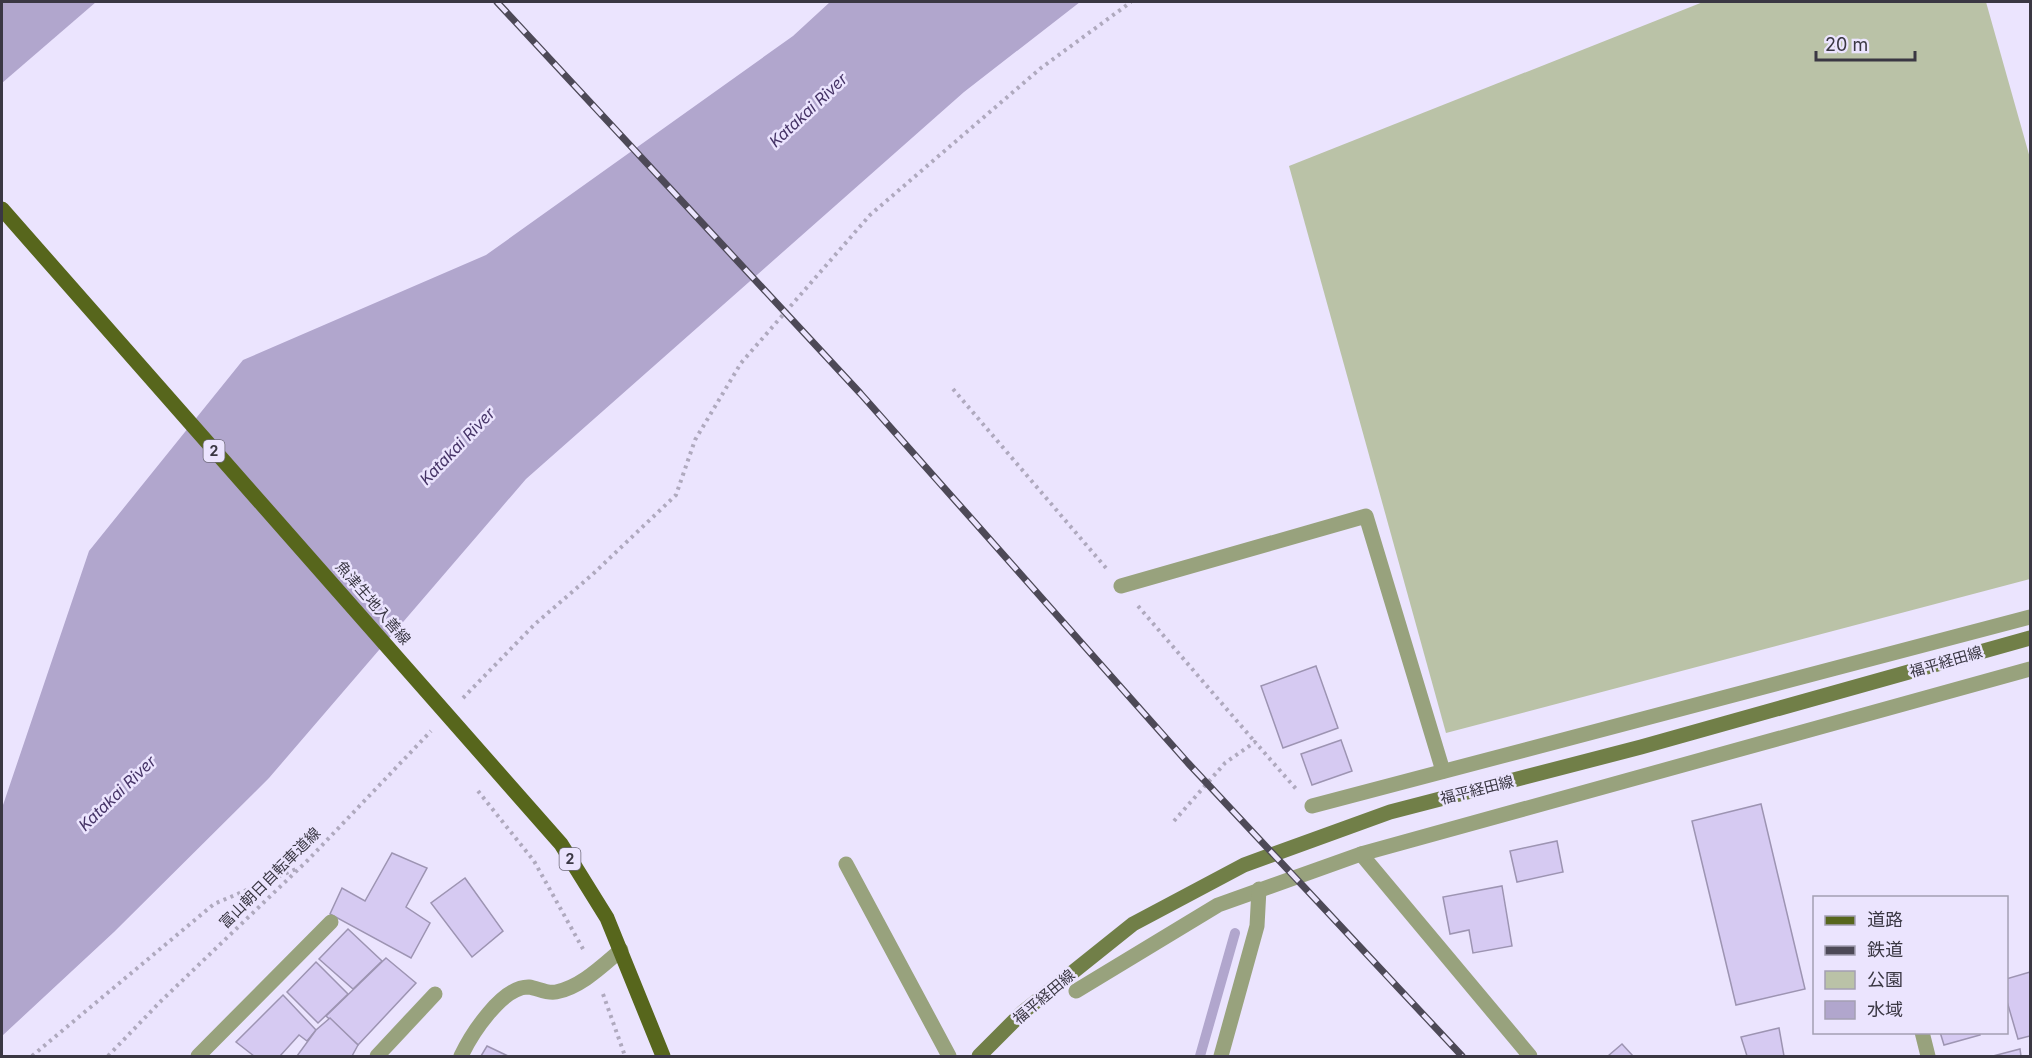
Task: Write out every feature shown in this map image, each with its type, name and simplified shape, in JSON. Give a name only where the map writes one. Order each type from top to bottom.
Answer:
[{"type":"main road","name":"魚津生地入善線","points":[[2,209],[561,844],[607,918],[663,1056]]},
{"type":"main road","name":"福平経田線","points":[[979,1056],[1023,1012],[1133,924],[1244,865],[1390,812],[1641,747],[2031,638]]},
{"type":"street","points":[[1121,586],[1366,516],[1443,771]]},
{"type":"street","points":[[1312,806],[2031,616]]},
{"type":"street","points":[[1076,991],[1218,905],[1259,888],[1361,854],[2031,669]]},
{"type":"street","points":[[1361,854],[1530,1056]]},
{"type":"street","points":[[846,864],[949,1056]]},
{"type":"street","points":[[1221,1056],[1257,926],[1259,888]]},
{"type":"street","points":[[203,1055],[331,922]]},
{"type":"street","points":[[461,1056],[470,1037],[504,996],[527,987],[554,993],[584,980],[621,950]]},
{"type":"street","points":[[377,1056],[435,994]]},
{"type":"street","points":[[1922,1034],[1928,1056]]},
{"type":"path","name":"富山朝日自転車道線","points":[[108,1056],[161,1001],[300,868],[535,624],[593,574],[676,495],[695,440],[741,363],[870,215],[1041,68],[1131,2]]},
{"type":"path","points":[[431,731],[438,740]]},
{"type":"path","points":[[1174,821],[1225,763],[1255,742],[1312,806]]},
{"type":"path","points":[[475,787],[534,861],[595,971],[625,1056]]},
{"type":"path","points":[[32,1056],[214,904],[300,868]]},
{"type":"green space","points":[[1703,2],[1986,2],[2030,158],[2030,579],[1446,733],[1289,166]]},
{"type":"water","points":[[2,2],[96,2],[2,83]]},
{"type":"water","name":"Katakai River","points":[[830,2],[1080,2],[964,92],[526,479],[269,778],[114,932],[2,1036],[2,808],[89,551],[243,360],[486,255],[793,36]]},
{"type":"building","points":[[1316,666],[1338,728],[1283,748],[1261,686]]},
{"type":"building","points":[[1341,740],[1352,771],[1312,785],[1301,754]]},
{"type":"building","points":[[1761,804],[1805,989],[1736,1005],[1692,821]]},
{"type":"building","points":[[1557,841],[1563,872],[1517,882],[1510,851]]},
{"type":"building","points":[[392,853],[427,868],[406,907],[430,923],[411,958],[330,914],[342,888],[365,901]]},
{"type":"building","points":[[465,878],[503,931],[472,957],[431,903]]},
{"type":"building","points":[[1502,886],[1512,946],[1473,953],[1469,930],[1450,934],[1443,897]]},
{"type":"building","points":[[348,929],[382,961],[353,989],[319,959]]},
{"type":"building","points":[[386,958],[416,983],[358,1045],[326,1016]]},
{"type":"building","points":[[316,962],[348,994],[318,1023],[287,992]]},
{"type":"building","points":[[2030,972],[2030,1036],[2018,1039],[2008,1005],[2008,978]]},
{"type":"building","points":[[283,995],[316,1030],[307,1041],[299,1035],[280,1056],[254,1056],[236,1042]]},
{"type":"building","points":[[330,1018],[358,1045],[352,1056],[297,1056],[316,1030]]},
{"type":"building","points":[[1779,1028],[1784,1056],[1747,1056],[1741,1037]]},
{"type":"building","points":[[1941,1034],[1980,1035],[1944,1045]]},
{"type":"building","points":[[1622,1044],[1633,1056],[1608,1056]]},
{"type":"building","points":[[487,1046],[508,1056],[481,1056]]},
{"type":"building","points":[[2020,1049],[2021,1056],[1993,1056]]},
{"type":"waterway","points":[[1200,1056],[1235,933]]},
{"type":"railway","points":[[497,2],[860,393],[1188,763],[1462,1056]]}]
